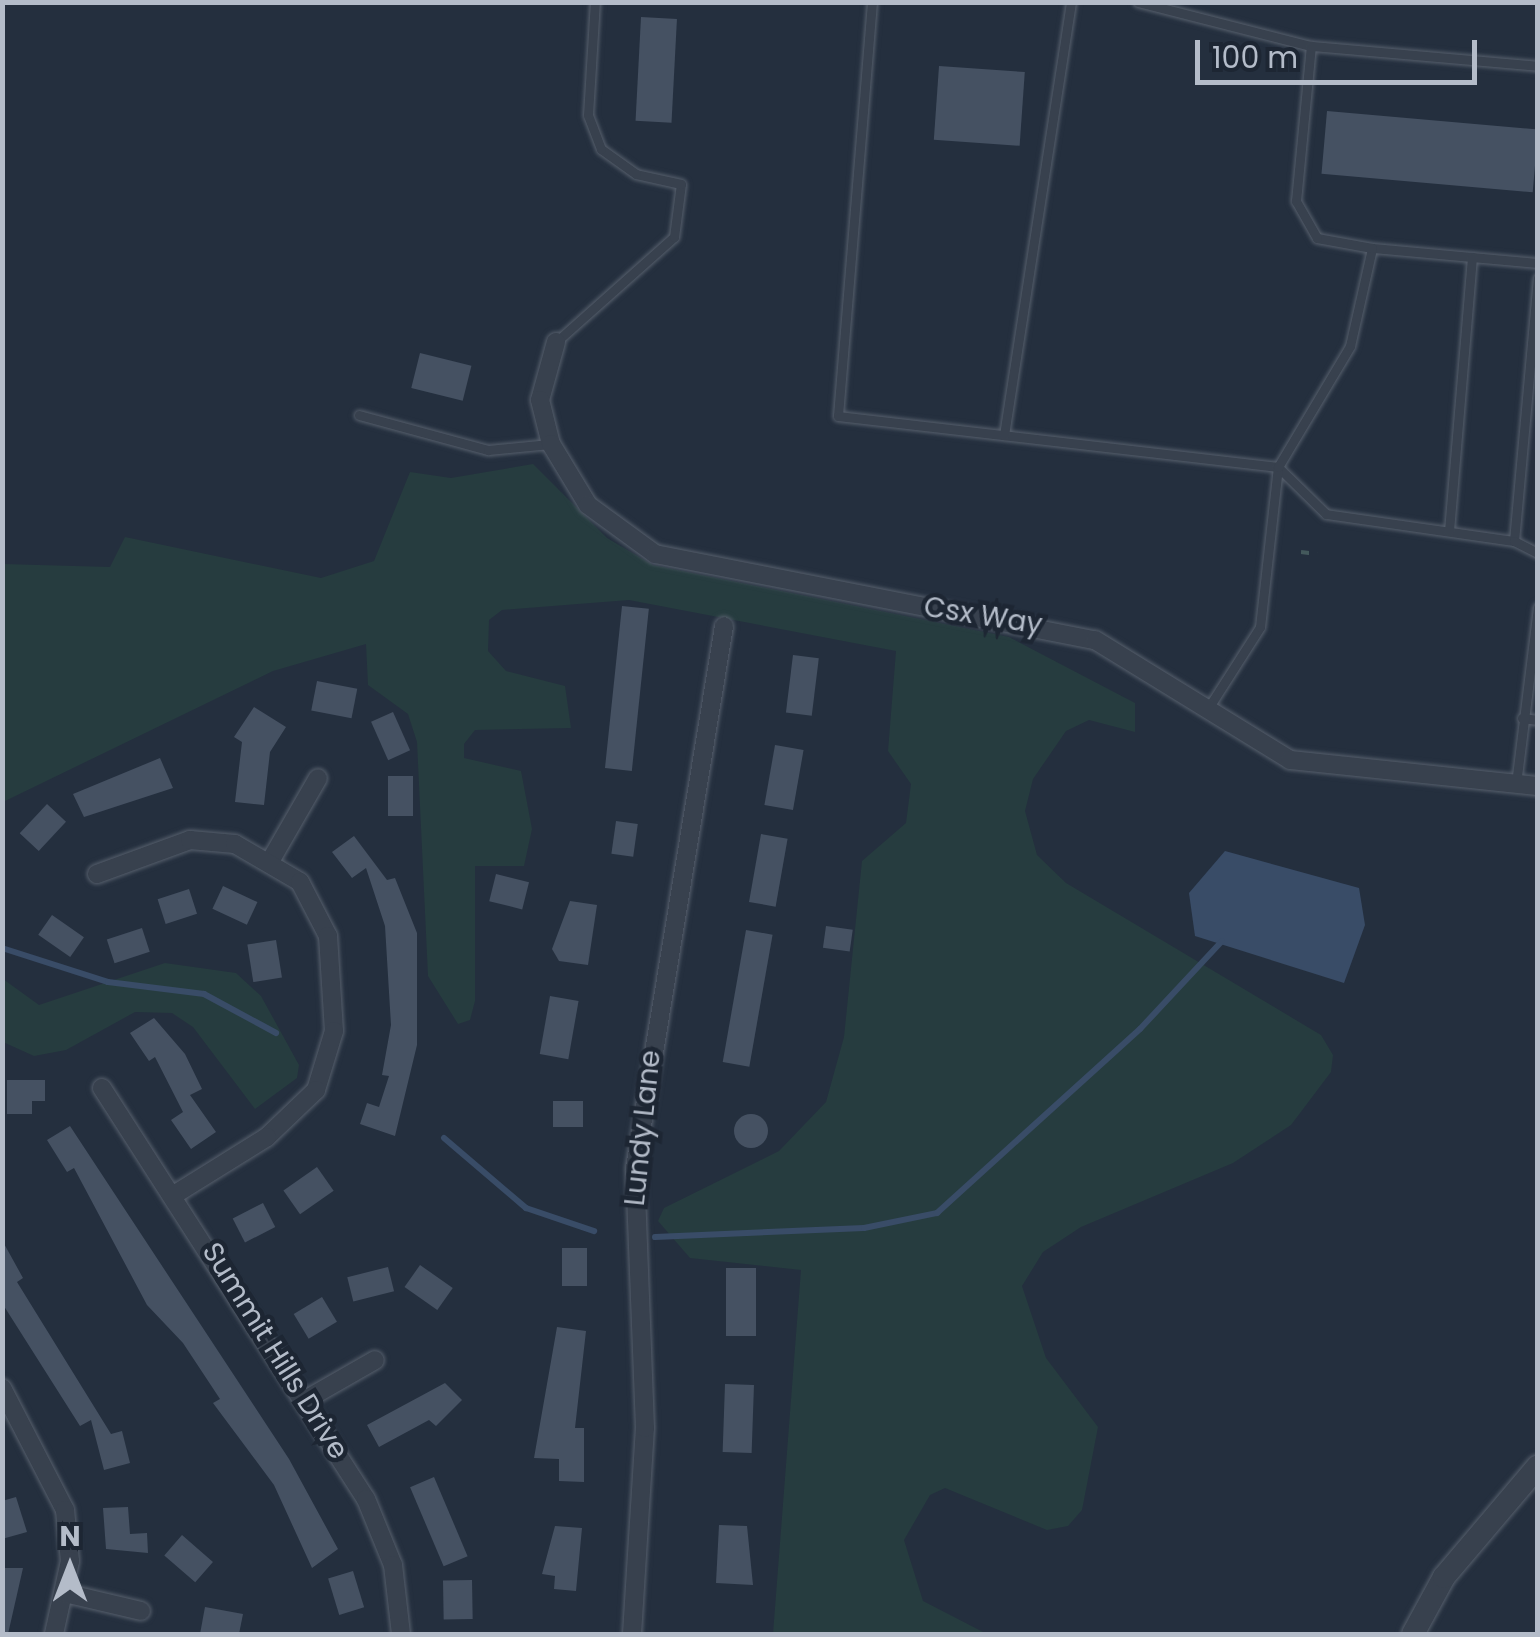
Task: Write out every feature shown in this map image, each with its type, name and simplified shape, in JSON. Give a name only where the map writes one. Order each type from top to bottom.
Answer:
[{"type":"street","name":"Csx Way","points":[[556,342],[540,400],[551,444],[588,505],[655,554],[704,570],[1062,629],[1126,655],[1206,712],[1290,760],[1538,786]]},
{"type":"street","name":"Lundy Lane","points":[[632,1634],[645,1445],[635,1168],[724,626]]},
{"type":"street","points":[[272,858],[318,778]]},
{"type":"street","points":[[98,874],[190,840],[272,858],[300,882],[328,936],[331,1052],[297,1113],[174,1195]]},
{"type":"street","name":"Summit Hills Drive","points":[[102,1088],[307,1399],[381,1531],[401,1634]]},
{"type":"street","points":[[307,1399],[375,1360]]},
{"type":"street","points":[[2,1388],[55,1478],[68,1540],[65,1593],[54,1634]]},
{"type":"street","points":[[1413,1634],[1444,1577],[1538,1466]]},
{"type":"street","points":[[65,1593],[142,1611]]},
{"type":"lane","points":[[556,342],[674,237],[682,184],[636,174],[601,149],[588,116],[594,2]]},
{"type":"lane","points":[[872,2],[838,416],[1278,467],[1326,514],[1514,541],[1538,553]]},
{"type":"lane","points":[[1004,434],[1071,2]]},
{"type":"lane","points":[[1138,2],[1311,46],[1538,66]]},
{"type":"lane","points":[[1311,46],[1296,201],[1318,238],[1372,248],[1538,263]]},
{"type":"lane","points":[[1206,712],[1260,627],[1278,467],[1350,346],[1372,248]]},
{"type":"lane","points":[[1449,531],[1472,257]]},
{"type":"lane","points":[[1514,541],[1538,278]]},
{"type":"lane","points":[[358,415],[488,450],[551,444]]},
{"type":"lane","points":[[1516,784],[1538,607]]},
{"type":"lane","points":[[1522,718],[1538,720]]},
{"type":"path","points":[[1300,552],[1317,554]]},
{"type":"green space","points":[[533,464],[607,538],[653,565],[1009,637],[1135,703],[1135,732],[1089,720],[1066,731],[1033,779],[1025,811],[1037,855],[1066,883],[1321,1035],[1333,1055],[1331,1072],[1291,1125],[1233,1163],[1081,1227],[1043,1252],[1022,1286],[1046,1358],[1098,1427],[1082,1510],[1068,1526],[1047,1530],[945,1488],[930,1495],[904,1540],[923,1601],[987,1634],[773,1634],[801,1270],[690,1258],[658,1221],[664,1208],[779,1151],[826,1102],[844,1037],[862,861],[906,823],[911,784],[888,751],[896,651],[629,600],[502,610],[489,620],[488,651],[506,671],[565,686],[571,728],[475,730],[464,744],[464,758],[521,771],[532,829],[524,866],[475,866],[475,1001],[470,1020],[458,1024],[428,976],[417,742],[408,714],[368,685],[366,644],[273,671],[3,802],[3,564],[110,567],[125,537],[321,578],[374,561],[410,472],[451,478]]},
{"type":"green space","points":[[165,963],[236,973],[261,996],[299,1065],[297,1078],[255,1109],[193,1027],[172,1013],[135,1012],[66,1050],[34,1056],[3,1042],[3,979],[39,1005]]},
{"type":"water","points":[[1225,851],[1359,888],[1365,925],[1344,983],[1195,936],[1189,893]]},
{"type":"building","points":[[641,17],[677,19],[672,123],[636,121]]},
{"type":"building","points":[[939,66],[1025,72],[1020,146],[934,140]]},
{"type":"building","points":[[1327,111],[1538,129],[1533,192],[1322,174]]},
{"type":"building","points":[[420,353],[471,366],[463,401],[411,388]]},
{"type":"building","points":[[622,606],[649,609],[632,771],[605,768]]},
{"type":"building","points":[[793,655],[819,658],[812,716],[786,713]]},
{"type":"building","points":[[317,681],[357,689],[352,718],[311,710]]},
{"type":"building","points":[[254,707],[286,727],[270,752],[264,805],[235,802],[242,742],[234,737]]},
{"type":"building","points":[[393,712],[410,750],[388,760],[371,722]]},
{"type":"building","points":[[775,745],[804,750],[793,810],[764,805]]},
{"type":"building","points":[[160,758],[173,788],[84,817],[73,794]]},
{"type":"building","points":[[388,776],[413,776],[413,816],[388,816]]},
{"type":"building","points":[[47,804],[66,822],[39,851],[20,833]]},
{"type":"building","points":[[616,821],[638,824],[633,857],[611,854]]},
{"type":"building","points":[[761,834],[788,839],[776,907],[749,902]]},
{"type":"building","points":[[354,836],[387,880],[395,878],[417,933],[417,1045],[395,1136],[360,1124],[367,1103],[379,1107],[389,1076],[382,1075],[391,1025],[385,926],[366,868],[352,878],[332,852]]},
{"type":"building","points":[[496,874],[529,882],[522,909],[489,901]]},
{"type":"building","points":[[223,886],[257,902],[247,925],[212,909]]},
{"type":"building","points":[[189,889],[197,914],[166,924],[158,899]]},
{"type":"building","points":[[570,901],[597,905],[588,965],[559,961],[552,949]]},
{"type":"building","points":[[52,915],[84,937],[70,957],[38,935]]},
{"type":"building","points":[[826,926],[853,930],[850,952],[823,948]]},
{"type":"building","points":[[142,928],[150,952],[115,963],[107,939]]},
{"type":"building","points":[[746,930],[773,935],[749,1067],[723,1062]]},
{"type":"building","points":[[276,940],[282,978],[253,982],[247,945]]},
{"type":"building","points":[[550,996],[579,1001],[568,1059],[540,1054]]},
{"type":"building","points":[[154,1018],[185,1054],[202,1089],[190,1095],[216,1132],[191,1149],[171,1120],[183,1112],[155,1057],[149,1061],[130,1033]]},
{"type":"building","points":[[7,1080],[45,1080],[45,1101],[32,1101],[32,1114],[7,1114]]},
{"type":"building","points":[[553,1101],[583,1101],[583,1127],[553,1127]]},
{"type":"building","points":[[751,1114],[763,1119],[768,1131],[763,1143],[751,1148],[739,1143],[734,1131],[739,1119]]},
{"type":"building","points":[[70,1126],[289,1459],[338,1549],[312,1568],[274,1485],[213,1403],[220,1399],[183,1343],[147,1305],[74,1168],[67,1172],[47,1140]]},
{"type":"building","points":[[317,1167],[334,1191],[300,1214],[283,1191]]},
{"type":"building","points":[[263,1203],[275,1227],[245,1242],[233,1218]]},
{"type":"building","points":[[2,1240],[23,1278],[17,1282],[111,1434],[122,1431],[130,1463],[104,1470],[91,1420],[80,1426],[2,1303]]},
{"type":"building","points":[[562,1248],[587,1248],[587,1286],[562,1286]]},
{"type":"building","points":[[420,1265],[453,1288],[437,1310],[405,1287]]},
{"type":"building","points":[[388,1267],[394,1291],[353,1301],[347,1277]]},
{"type":"building","points":[[726,1268],[756,1268],[756,1336],[726,1336]]},
{"type":"building","points":[[322,1297],[337,1322],[309,1339],[294,1314]]},
{"type":"building","points":[[557,1327],[586,1331],[575,1428],[584,1428],[584,1482],[559,1481],[559,1459],[534,1458]]},
{"type":"building","points":[[445,1383],[462,1400],[436,1426],[429,1420],[379,1447],[367,1425]]},
{"type":"building","points":[[725,1384],[754,1385],[752,1453],[723,1452]]},
{"type":"building","points":[[434,1477],[468,1556],[444,1566],[410,1487]]},
{"type":"building","points":[[16,1497],[27,1532],[2,1539],[2,1501]]},
{"type":"building","points":[[128,1507],[130,1534],[147,1533],[148,1553],[106,1549],[103,1508]]},
{"type":"building","points":[[719,1525],[747,1526],[753,1585],[716,1583]]},
{"type":"building","points":[[555,1526],[582,1528],[576,1591],[554,1589],[555,1576],[542,1574]]},
{"type":"building","points":[[182,1535],[213,1562],[195,1582],[164,1555]]},
{"type":"building","points":[[2,1568],[23,1568],[8,1634],[2,1634]]},
{"type":"building","points":[[353,1571],[364,1607],[339,1615],[328,1579]]},
{"type":"building","points":[[472,1580],[473,1619],[444,1620],[443,1581]]},
{"type":"building","points":[[205,1607],[243,1614],[239,1634],[200,1634]]},
{"type":"waterway","points":[[655,1237],[864,1228],[937,1213],[1140,1029],[1222,941]]},
{"type":"waterway","points":[[2,948],[108,982],[204,994],[276,1033]]},
{"type":"waterway","points":[[444,1138],[526,1208],[594,1231]]}]
